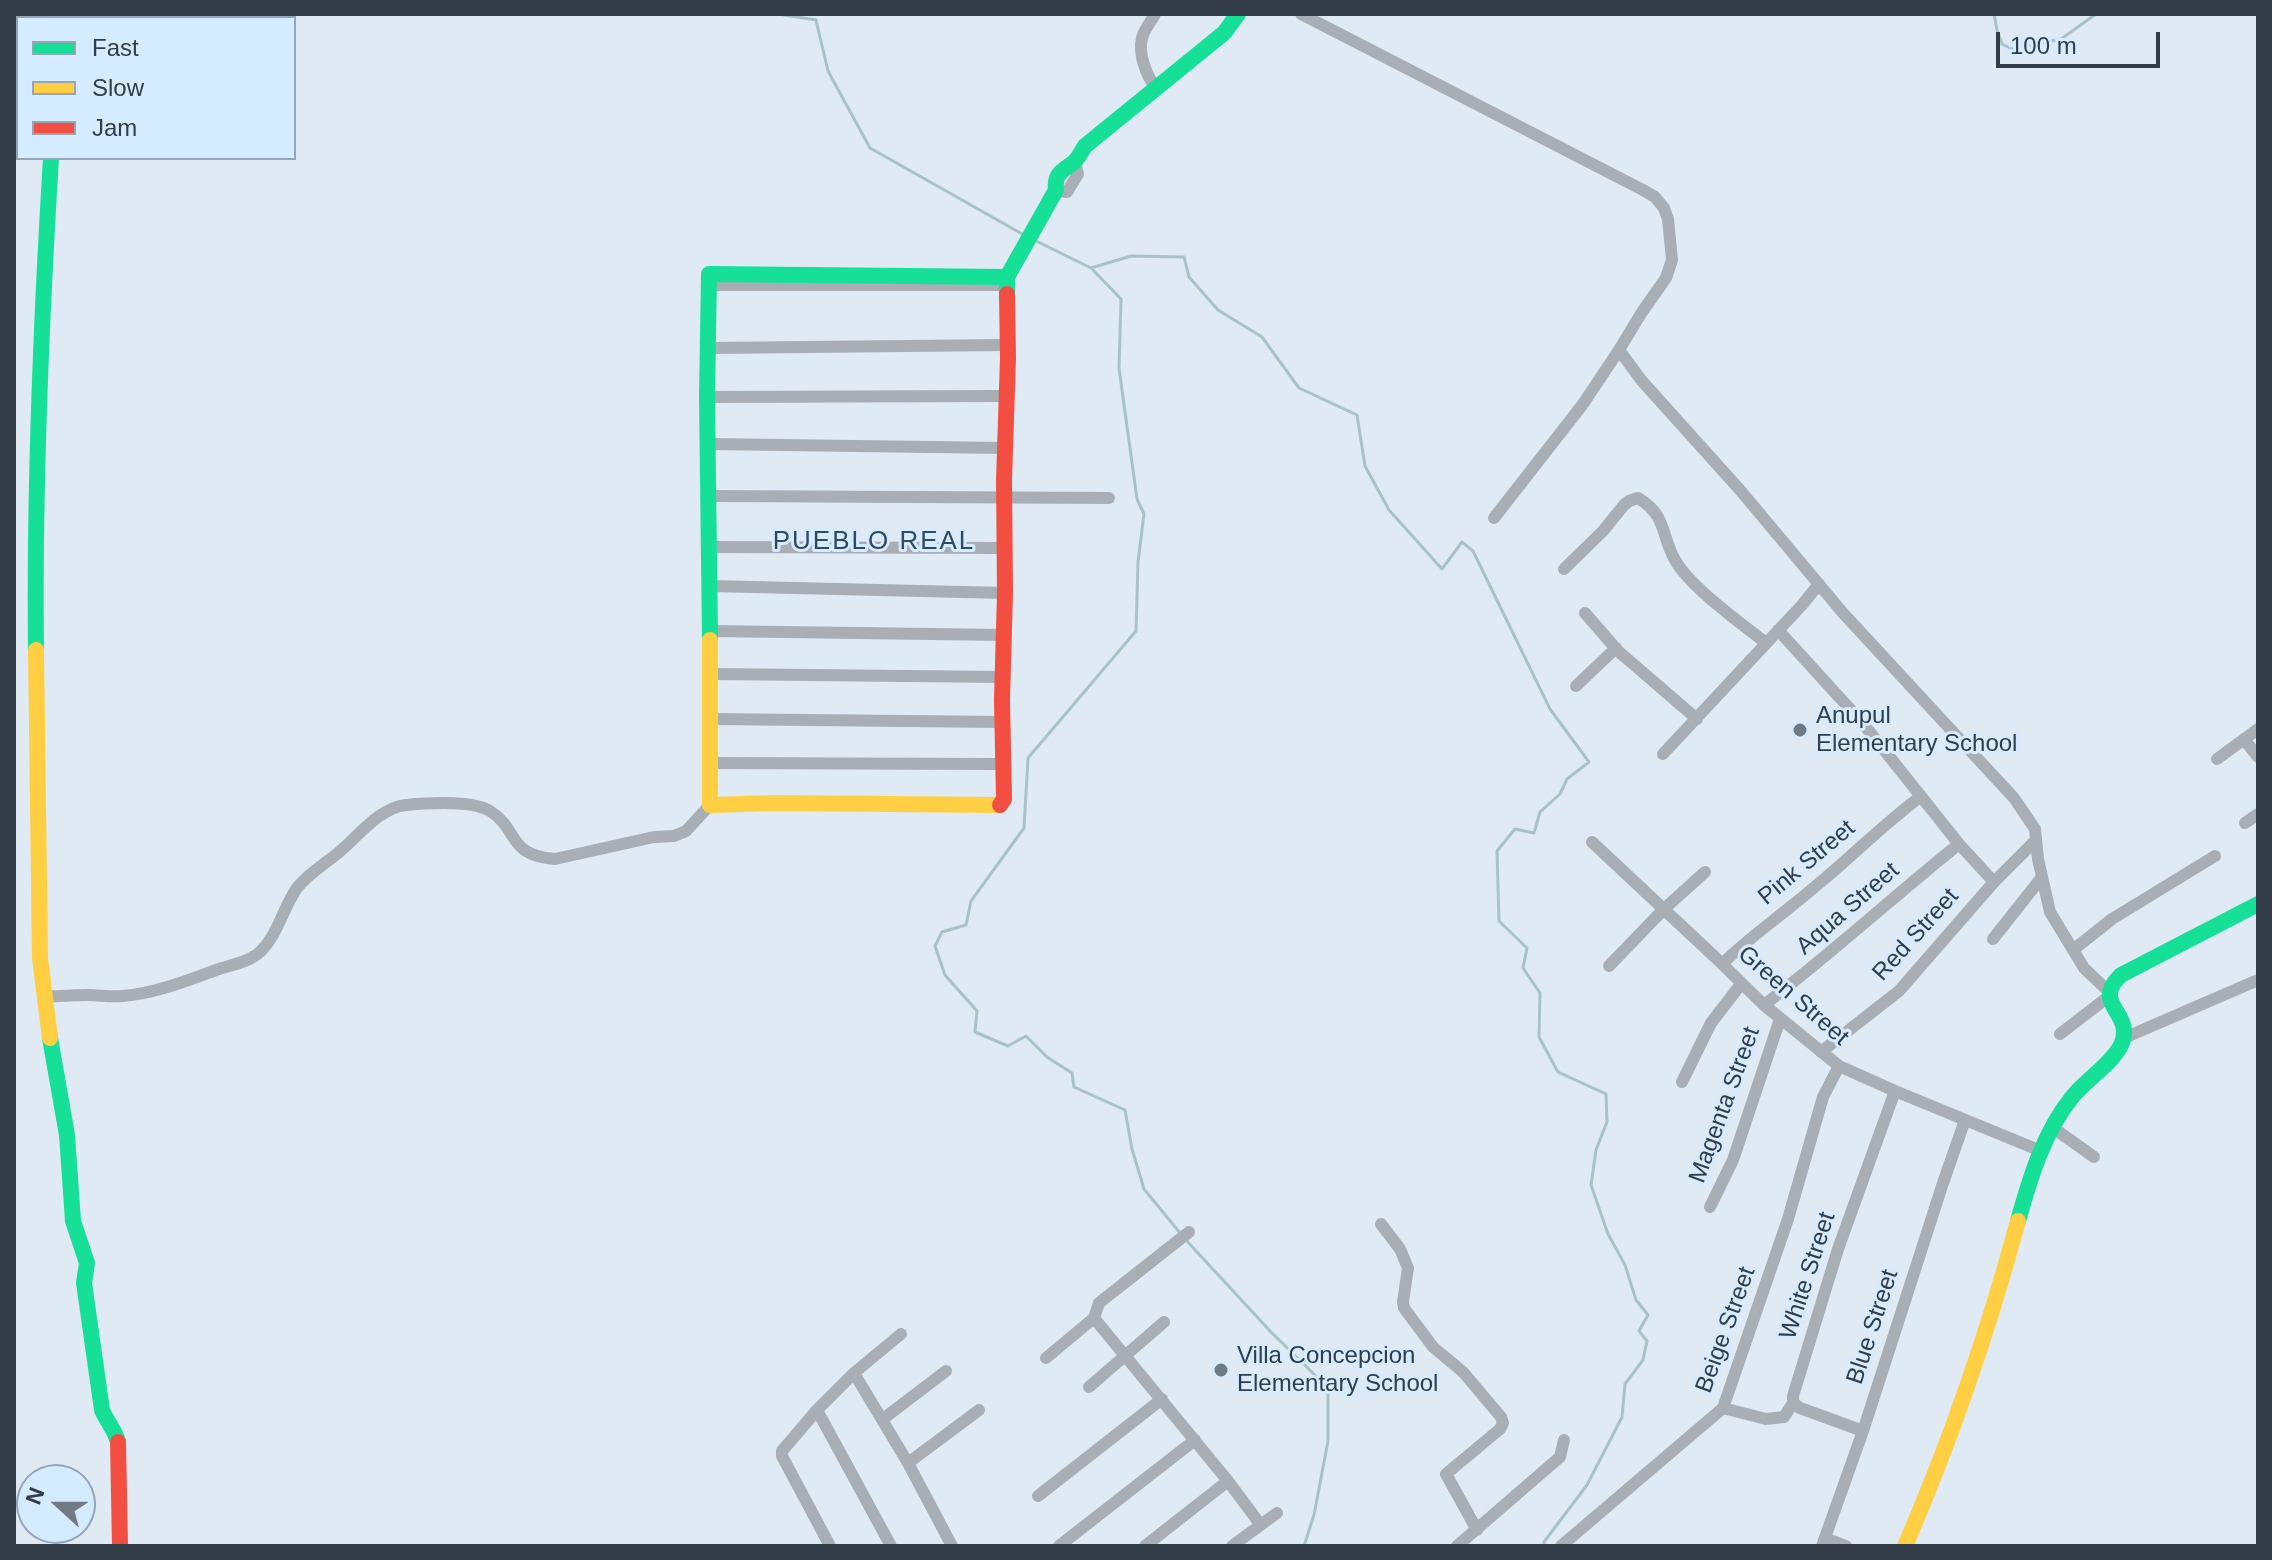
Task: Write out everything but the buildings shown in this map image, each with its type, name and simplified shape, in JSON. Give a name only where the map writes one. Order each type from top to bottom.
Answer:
[{"type":"street","points":[[1155,14],[1142,36],[1141,49],[1148,78],[1156,88]]},
{"type":"street","points":[[710,805],[999,806],[1004,799],[1007,281],[1056,190],[1055,180],[1063,168],[1075,162],[1085,146],[1216,40],[1238,14]]},
{"type":"street","points":[[1301,14],[1655,197],[1664,208],[1672,260],[1670,270],[1583,404],[1494,518]]},
{"type":"street","points":[[51,160],[42,303],[35,572],[40,958],[54,1069],[67,1135],[73,1221],[87,1263],[84,1283],[94,1362],[102,1410],[115,1431],[119,1446],[120,1546]]},
{"type":"street","points":[[44,997],[123,996],[168,988],[249,959],[261,951],[275,932],[298,886],[314,870],[378,818],[403,805],[456,804],[488,809],[519,846],[539,858],[555,859],[686,831],[710,805],[709,274],[1007,281]]},
{"type":"street","points":[[708,348],[1008,345]]},
{"type":"street","points":[[1619,350],[1642,381],[1819,584],[2014,798],[2035,829],[2050,912],[2084,968],[2107,994],[2124,1026],[2124,1038],[2114,1055],[2079,1088],[2060,1113],[2041,1151],[1960,1414],[1905,1546]]},
{"type":"street","points":[[707,397],[1007,396]]},
{"type":"street","points":[[707,444],[1005,448]]},
{"type":"street","points":[[709,496],[1109,498]]},
{"type":"street","points":[[1564,569],[1603,531],[1624,505],[1638,498],[1661,521],[1675,562],[1694,583],[1766,643]]},
{"type":"street","points":[[710,547],[1005,548]]},
{"type":"street","points":[[1663,754],[1819,584]]},
{"type":"street","points":[[710,586],[1005,593]]},
{"type":"street","points":[[1585,613],[1616,648],[1697,719]]},
{"type":"street","points":[[1778,630],[1861,721],[1920,797],[1994,882]]},
{"type":"street","points":[[710,631],[1004,635]]},
{"type":"street","points":[[1576,686],[1616,648]]},
{"type":"street","points":[[711,674],[1003,677]]},
{"type":"street","points":[[710,719],[1003,722]]},
{"type":"street","points":[[2217,759],[2258,729]]},
{"type":"street","points":[[2244,739],[2258,757]]},
{"type":"street","points":[[709,763],[1004,764]]},
{"type":"street","name":"Pink Street","points":[[1722,964],[1920,797]]},
{"type":"street","points":[[2245,823],[2258,814]]},
{"type":"street","name":"Red Street","points":[[1821,1052],[1899,991],[1994,882],[2036,840]]},
{"type":"street","name":"Green Street","points":[[1592,842],[1764,1005],[1839,1066],[2041,1151]]},
{"type":"street","name":"Aqua Street","points":[[1764,1005],[1817,965],[1959,844]]},
{"type":"street","points":[[2073,950],[2112,919],[2215,856]]},
{"type":"street","points":[[1609,966],[1705,872]]},
{"type":"street","points":[[1993,939],[2042,877]]},
{"type":"street","points":[[2060,1034],[2107,994],[2110,983],[2121,975],[2258,904]]},
{"type":"street","points":[[2124,1038],[2258,980]]},
{"type":"street","points":[[1682,1082],[1711,1023],[1741,984]]},
{"type":"street","name":"Magenta Street","points":[[1710,1207],[1733,1160],[1780,1019]]},
{"type":"street","name":"Beige Street","points":[[1561,1546],[1723,1408],[1788,1219],[1823,1097],[1839,1066]]},
{"type":"street","name":"White Street","points":[[1793,1403],[1838,1249],[1895,1091]]},
{"type":"street","name":"Blue Street","points":[[1824,1542],[1965,1120]]},
{"type":"street","points":[[2052,1127],[2094,1157]]},
{"type":"street","points":[[1381,1224],[1400,1249],[1408,1268],[1404,1308],[1433,1347],[1463,1372],[1503,1423],[1500,1429],[1446,1474],[1482,1546]]},
{"type":"street","points":[[1046,1358],[1094,1318],[1099,1303],[1189,1232]]},
{"type":"street","points":[[1094,1318],[1260,1524]]},
{"type":"street","points":[[1089,1387],[1164,1322]]},
{"type":"street","points":[[830,1546],[782,1451],[854,1373],[901,1334]]},
{"type":"street","points":[[883,1419],[946,1371]]},
{"type":"street","points":[[854,1373],[908,1463],[952,1546]]},
{"type":"street","points":[[1038,1496],[1162,1399]]},
{"type":"street","points":[[1723,1408],[1766,1419],[1784,1417],[1793,1403],[1863,1431]]},
{"type":"street","points":[[817,1410],[891,1546]]},
{"type":"street","points":[[908,1463],[979,1410]]},
{"type":"street","points":[[1059,1546],[1195,1440]]},
{"type":"street","points":[[1457,1546],[1560,1457],[1564,1440]]},
{"type":"street","points":[[1145,1546],[1228,1481]]},
{"type":"street","points":[[1232,1546],[1277,1513]]},
{"type":"street","points":[[1824,1542],[1846,1546]]},
{"type":"waterway","points":[[778,14],[816,20],[828,71],[870,148],[1024,235]]},
{"type":"waterway","points":[[1994,14],[2002,44],[2012,49],[2061,39],[2096,14]]},
{"type":"waterway","points":[[1034,240],[1091,268],[1131,256],[1184,257],[1189,277],[1218,310],[1262,337],[1299,388],[1357,415],[1365,466],[1389,510],[1442,569],[1462,542],[1473,551],[1550,709],[1589,762],[1567,779],[1560,794],[1540,812],[1534,833],[1515,829],[1497,851],[1499,921],[1527,948],[1523,968],[1540,993],[1539,1037],[1558,1072],[1606,1094],[1607,1122],[1596,1150],[1591,1185],[1608,1234],[1625,1265],[1636,1300],[1648,1315],[1639,1331],[1647,1341],[1643,1360],[1625,1384],[1622,1417],[1587,1485],[1544,1546]]},
{"type":"waterway","points":[[1093,270],[1121,299],[1119,368],[1137,499],[1144,514],[1138,562],[1136,631],[1028,758],[1024,828],[971,901],[966,925],[942,932],[935,946],[945,975],[977,1011],[975,1032],[1008,1046],[1026,1036],[1047,1057],[1072,1073],[1074,1087],[1125,1110],[1144,1189],[1180,1233]]},
{"type":"waterway","points":[[1185,1239],[1328,1388],[1328,1441],[1314,1515],[1304,1546]]},
{"type":"traffic: fast","points":[[1007,294],[1007,277],[1056,190],[1056,180],[1060,174],[1075,161],[1085,146],[1224,33],[1238,14]]},
{"type":"traffic: fast","points":[[36,650],[39,404],[51,160]]},
{"type":"traffic: fast","points":[[710,640],[709,274],[1007,277]]},
{"type":"traffic: fast","points":[[2018,1221],[2033,1172],[2054,1124],[2073,1096],[2120,1047],[2123,1026],[2111,1002],[2113,985],[2121,975],[2258,904]]},
{"type":"traffic: fast","points":[[50,1038],[67,1135],[73,1221],[87,1263],[84,1283],[102,1410],[118,1442]]},
{"type":"traffic: slow","points":[[710,640],[710,805],[1000,805]]},
{"type":"traffic: slow","points":[[36,650],[40,958],[50,1038]]},
{"type":"traffic: slow","points":[[1905,1546],[1968,1385],[2018,1221]]},
{"type":"traffic: jam","points":[[1000,805],[1004,799],[1002,700],[1007,294]]},
{"type":"traffic: jam","points":[[118,1442],[120,1546]]},
{"type":"place","name":"Anupul Elementary School","points":[[1800,730]]},
{"type":"place","name":"Villa Concepcion Elementary School","points":[[1221,1370]]},
{"type":"district","name":"PUEBLO REAL","points":[[874,542]]}]
